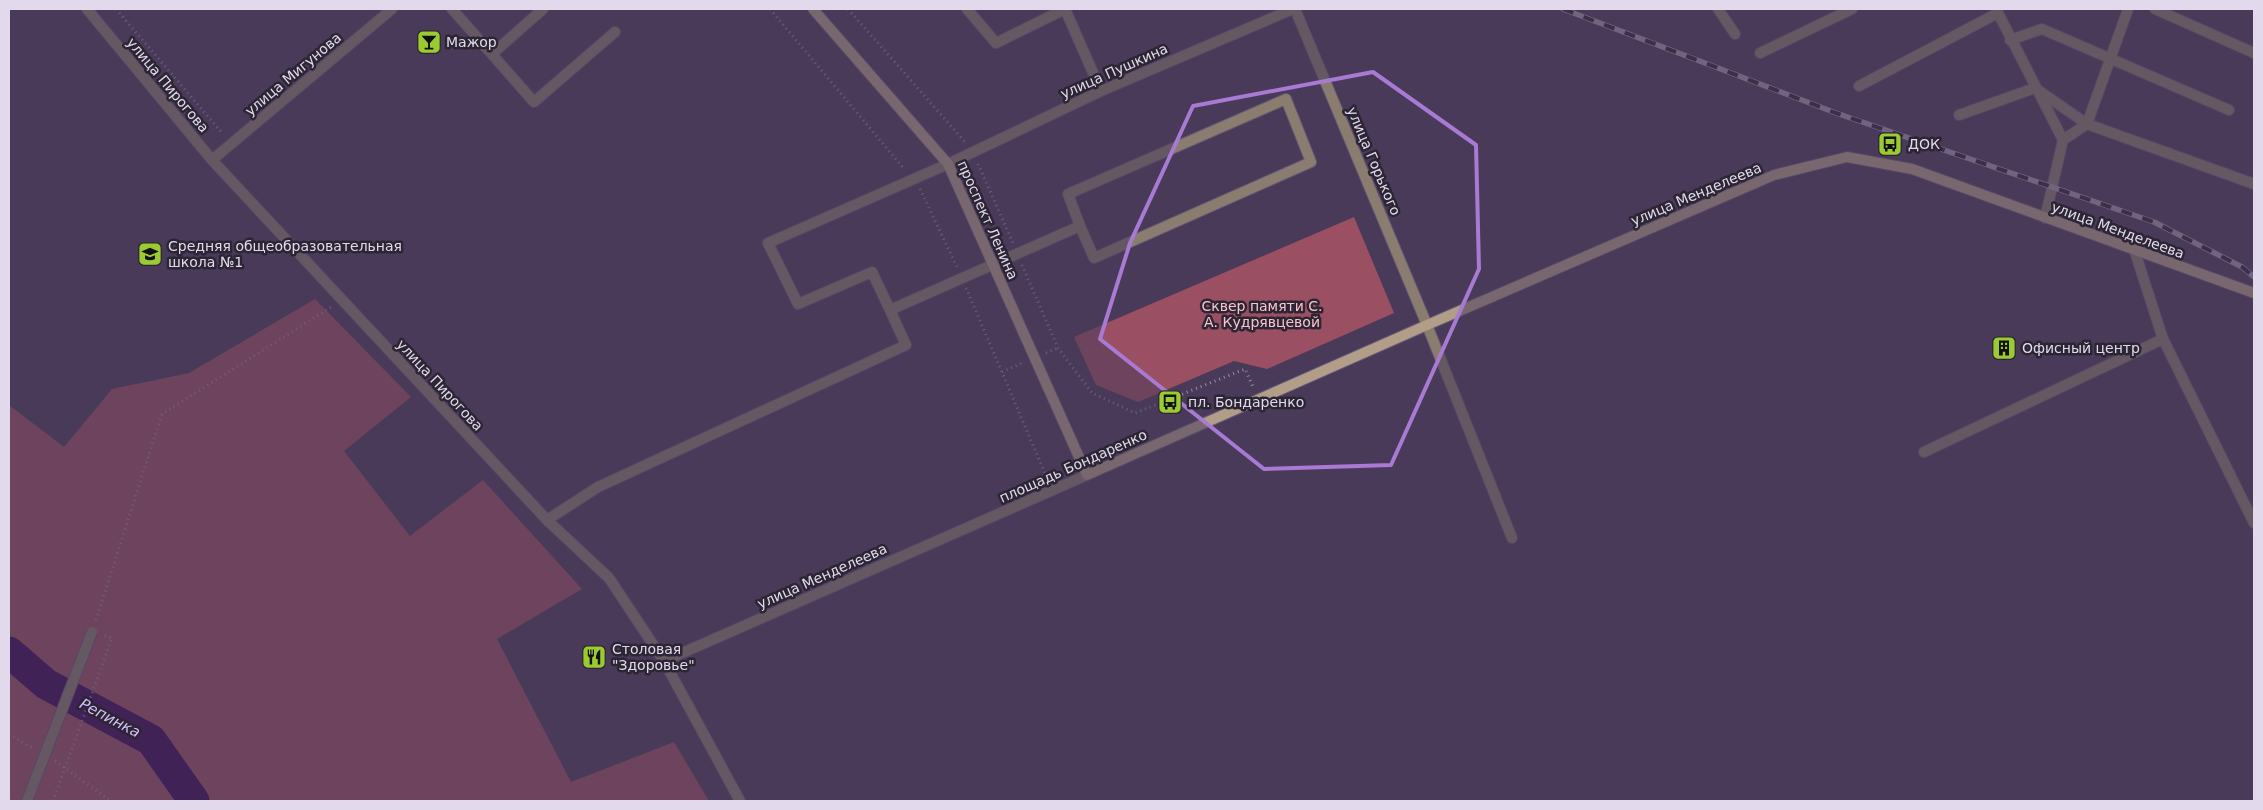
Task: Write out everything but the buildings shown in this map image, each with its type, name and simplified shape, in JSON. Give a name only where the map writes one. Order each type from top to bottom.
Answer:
[{"type":"main road","name":"проспект Ленина","points":[[813,9],[948,164],[1087,475]]},
{"type":"main road","name":"улица Менделеева","points":[[1166,441],[1427,325],[1774,175],[1847,157],[1912,169],[2254,293]]},
{"type":"main road","name":"площадь Бондаренко","points":[[1087,475],[1166,441]]},
{"type":"street","name":"улица Пирогова","points":[[87,9],[212,160],[547,520],[609,578],[664,660],[740,801]]},
{"type":"street","name":"улица Мигунова","points":[[212,160],[392,9]]},
{"type":"street","points":[[452,9],[534,102],[615,32]]},
{"type":"street","points":[[492,54],[544,9]]},
{"type":"street","points":[[968,9],[996,43],[1065,9],[1100,91]]},
{"type":"street","name":"улица Пушкина","points":[[890,310],[872,272],[798,304],[768,243],[912,178],[948,164],[1100,91],[1294,9]]},
{"type":"street","name":"улица Горького","points":[[1294,9],[1427,325],[1512,538]]},
{"type":"street","points":[[1718,9],[1735,34]]},
{"type":"street","points":[[1760,53],[1852,9]]},
{"type":"street","points":[[2063,140],[2087,124],[2128,9]]},
{"type":"street","points":[[2155,9],[2254,53]]},
{"type":"street","points":[[1860,86],[1997,11],[2010,40],[2063,140],[2045,218]]},
{"type":"street","points":[[2010,40],[2042,30],[2229,110]]},
{"type":"street","points":[[1959,115],[2035,88]]},
{"type":"street","points":[[2035,88],[2087,124],[2254,184]]},
{"type":"street","points":[[1286,99],[1311,162],[1094,258],[1080,226],[1068,194],[1286,99]]},
{"type":"street","points":[[547,520],[598,487],[906,345],[890,310],[1080,226]]},
{"type":"street","points":[[2134,250],[2163,339],[2254,523]]},
{"type":"street","points":[[1924,452],[2163,339]]},
{"type":"street","name":"площадь Бондаренко","points":[[991,517],[1087,475]]},
{"type":"street","name":"улица Менделеева","points":[[664,660],[991,517]]},
{"type":"street","points":[[27,801],[92,632]]},
{"type":"path","points":[[116,9],[231,144]]},
{"type":"path","points":[[770,9],[912,178],[923,194],[962,277],[1052,490]]},
{"type":"path","points":[[53,801],[82,726],[112,638],[92,632],[162,414],[342,301]]},
{"type":"path","points":[[9,734],[38,751]]},
{"type":"path","points":[[52,760],[111,801]]},
{"type":"highlighted area","points":[[1373,72],[1476,145],[1479,269],[1391,465],[1264,469],[1100,339],[1130,243],[1193,106]]},
{"type":"green space","name":"Сквер памяти С. А. Кудрявцевой","points":[[1354,217],[1394,313],[1267,369],[1234,361],[1138,402],[1096,385],[1074,337]]},
{"type":"green space","points":[[315,299],[411,397],[344,451],[410,536],[483,480],[582,589],[497,639],[571,782],[674,742],[709,801],[9,801],[9,405],[64,447],[112,389],[189,373]]},
{"type":"waterway","name":"Репинка","points":[[9,652],[46,684],[151,740],[194,801]]},
{"type":"railway","points":[[1563,9],[1836,113],[2154,222],[2242,267],[2254,277]]},
{"type":"place","name":"Мажор","points":[[429,42]]},
{"type":"place","name":"ДОК","points":[[1890,144]]},
{"type":"place","name":"Средняя общеобразовательная школа №1","points":[[150,254]]},
{"type":"place","name":"Офисный центр","points":[[2004,348]]},
{"type":"place","name":"пл. Бондаренко","points":[[1170,402]]},
{"type":"place","name":"Столовая \"Здоровье\"","points":[[594,657]]}]
